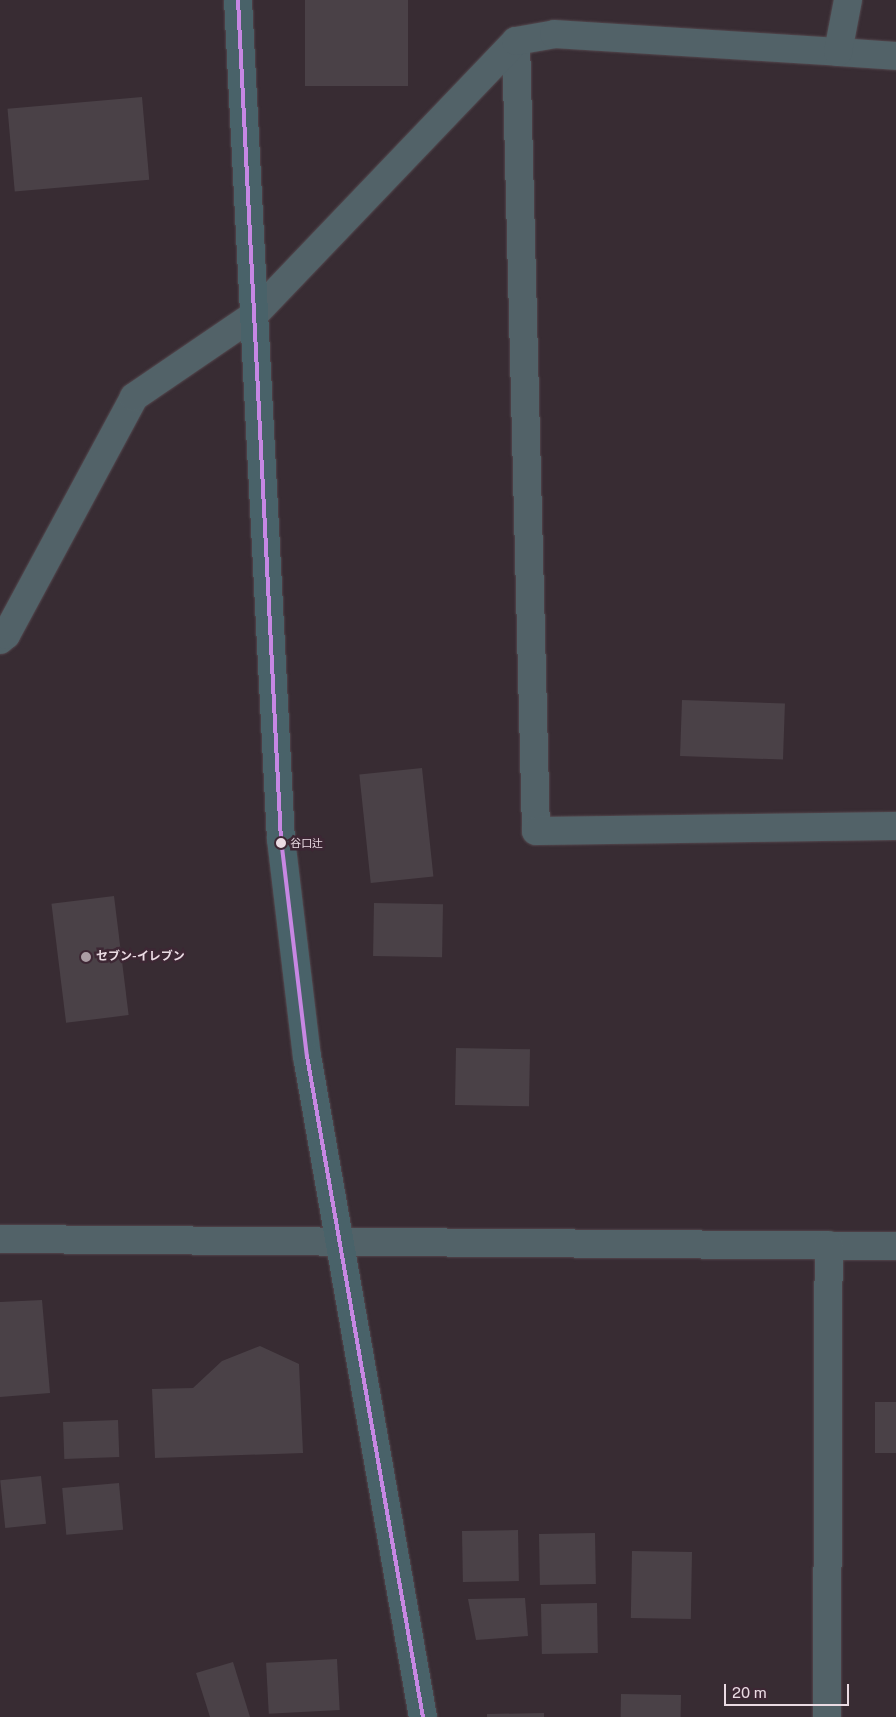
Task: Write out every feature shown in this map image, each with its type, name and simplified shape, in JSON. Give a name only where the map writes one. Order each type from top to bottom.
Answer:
[{"type":"main road","points":[[238,0],[281,839],[307,1056],[423,1717]]},
{"type":"street","points":[[838,52],[848,0]]},
{"type":"street","points":[[0,640],[6,635],[134,397],[254,315],[516,40],[554,34],[896,56]]},
{"type":"street","points":[[516,40],[536,831],[896,826]]},
{"type":"street","points":[[0,1239],[896,1246]]},
{"type":"street","points":[[827,1717],[830,1245]]},
{"type":"building","points":[[305,0],[408,0],[408,86],[305,86]]},
{"type":"building","points":[[142,97],[149,180],[15,191],[8,109]]},
{"type":"building","points":[[682,700],[785,704],[783,760],[680,756]]},
{"type":"building","points":[[422,768],[433,876],[371,883],[359,775]]},
{"type":"building","points":[[114,896],[129,1015],[66,1023],[51,904]]},
{"type":"building","points":[[374,903],[443,904],[442,957],[373,956]]},
{"type":"building","points":[[456,1048],[530,1049],[529,1106],[455,1105]]},
{"type":"building","points":[[42,1300],[50,1393],[0,1397],[0,1302]]},
{"type":"building","points":[[260,1346],[299,1364],[303,1453],[155,1458],[152,1389],[193,1388],[222,1361]]},
{"type":"building","points":[[875,1402],[896,1402],[896,1453],[875,1453]]},
{"type":"building","points":[[118,1420],[119,1457],[64,1459],[63,1422]]},
{"type":"building","points":[[41,1476],[46,1524],[5,1528],[0,1480]]},
{"type":"building","points":[[119,1483],[123,1530],[66,1535],[62,1488]]},
{"type":"building","points":[[518,1530],[519,1581],[463,1582],[462,1531]]},
{"type":"building","points":[[595,1533],[596,1584],[540,1585],[539,1534]]},
{"type":"building","points":[[632,1551],[692,1552],[691,1619],[631,1618]]},
{"type":"building","points":[[525,1598],[528,1636],[476,1640],[468,1599]]},
{"type":"building","points":[[597,1603],[598,1653],[542,1654],[541,1604]]},
{"type":"building","points":[[337,1659],[340,1710],[269,1714],[266,1663]]},
{"type":"building","points":[[233,1662],[250,1717],[210,1717],[196,1673]]},
{"type":"building","points":[[621,1694],[681,1695],[681,1717],[621,1717]]},
{"type":"building","points":[[544,1713],[544,1717],[487,1717],[487,1714]]},
{"type":"transit line","points":[[238,0],[281,839],[307,1056],[423,1717]]},
{"type":"place","name":"谷口辻","points":[[281,843]]},
{"type":"place","name":"セブン-イレブン","points":[[86,957]]}]
